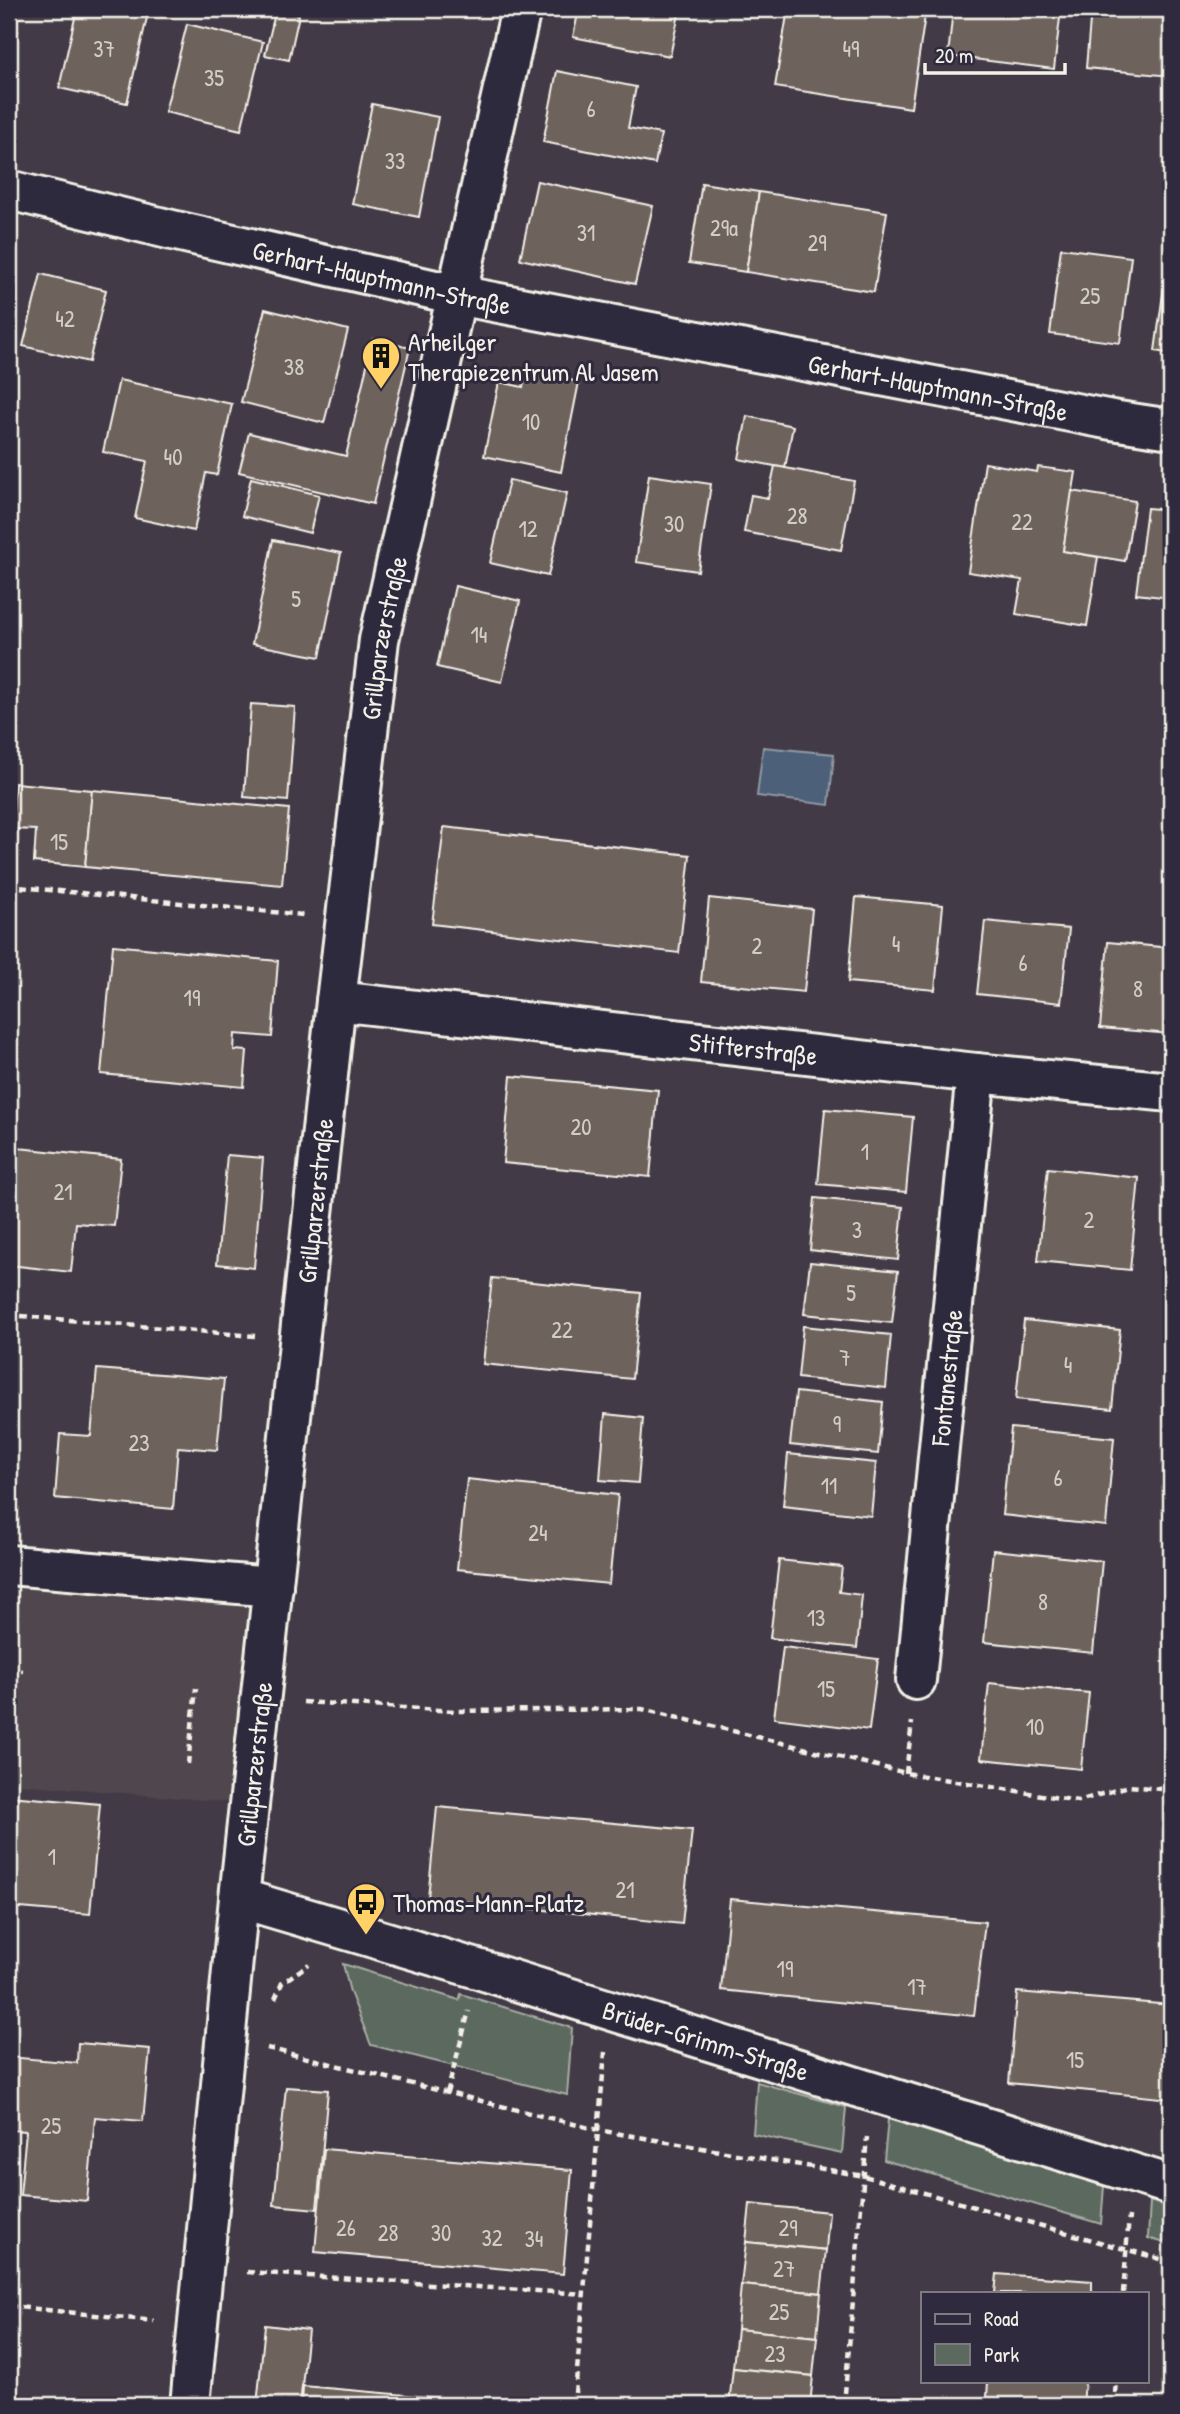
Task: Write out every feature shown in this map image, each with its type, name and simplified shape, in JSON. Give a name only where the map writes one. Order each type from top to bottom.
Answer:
[{"type":"street","name":"Grillparzerstraße","points":[[190,2405],[239,1898],[336,1001],[379,640],[521,9]]},
{"type":"street","name":"Gerhart-Hauptmann-Straße","points":[[9,190],[457,295],[1171,429]]},
{"type":"street","name":"Stifterstraße","points":[[336,1001],[976,1073],[1171,1092]]},
{"type":"street","name":"Fontanestraße","points":[[916,1680],[976,1073]]},
{"type":"street","points":[[9,1565],[273,1587]]},
{"type":"street","name":"Brüder-Grimm-Straße","points":[[239,1898],[1171,2185]]},
{"type":"path","points":[[9,886],[346,919]]},
{"type":"path","points":[[9,1314],[299,1340]]},
{"type":"path","points":[[9,1670],[23,1671]]},
{"type":"path","points":[[906,1773],[916,1680]]},
{"type":"path","points":[[188,1764],[196,1688]]},
{"type":"path","points":[[261,1699],[455,1711],[642,1709],[906,1773],[1078,1801],[1129,1786],[1171,1790]]},
{"type":"path","points":[[272,2006],[282,1983],[311,1963]]},
{"type":"path","points":[[447,2093],[470,2009]]},
{"type":"path","points":[[574,2405],[609,2010]]},
{"type":"path","points":[[226,2038],[598,2130],[864,2176],[1171,2262]]},
{"type":"path","points":[[844,2405],[871,2091]]},
{"type":"path","points":[[1123,2292],[1132,2173]]},
{"type":"path","points":[[204,2269],[584,2294]]},
{"type":"path","points":[[9,2306],[198,2325]]},
{"type":"path","points":[[1114,2405],[1116,2382]]},
{"type":"shaded area","points":[[9,1565],[273,1587],[249,1804],[9,1783]]},
{"type":"green space","points":[[343,1964],[459,2000],[461,1994],[572,2028],[567,2095],[371,2045],[350,1992]]},
{"type":"green space","points":[[757,2082],[846,2107],[842,2153],[753,2134]]},
{"type":"green space","points":[[888,2119],[1104,2186],[1101,2224],[884,2160]]},
{"type":"green space","points":[[1150,2201],[1171,2208],[1171,2245],[1148,2238]]},
{"type":"water","points":[[763,747],[834,754],[829,805],[757,796]]},
{"type":"building","points":[[77,9],[149,9],[127,103],[59,88]]},
{"type":"building","points":[[276,9],[299,15],[289,60],[265,55]]},
{"type":"building","points":[[418,9],[450,9],[449,14]]},
{"type":"building","points":[[579,9],[680,9],[670,56],[573,37]]},
{"type":"building","points":[[788,9],[926,9],[911,108],[775,87]]},
{"type":"building","points":[[953,9],[1061,9],[1054,69],[948,56]]},
{"type":"building","points":[[1091,9],[1171,9],[1171,76],[1086,68]]},
{"type":"building","points":[[187,24],[263,42],[241,130],[165,112]]},
{"type":"building","points":[[9,29],[18,31],[9,69]]},
{"type":"building","points":[[557,71],[636,87],[628,128],[661,134],[655,164],[543,142]]},
{"type":"building","points":[[372,104],[438,117],[419,217],[352,204]]},
{"type":"building","points":[[537,181],[653,206],[635,284],[520,259]]},
{"type":"building","points":[[702,183],[759,192],[746,272],[689,263]]},
{"type":"building","points":[[759,192],[887,212],[874,292],[746,272]]},
{"type":"building","points":[[1061,248],[1131,257],[1120,343],[1050,334]]},
{"type":"building","points":[[1166,272],[1171,272],[1171,354],[1155,351]]},
{"type":"building","points":[[41,274],[106,290],[89,362],[23,346]]},
{"type":"building","points":[[265,309],[348,330],[324,423],[241,402]]},
{"type":"building","name":"Arheilger Therapiezentrum Al Jasem","points":[[373,339],[410,348],[373,504],[239,472],[249,433],[346,456]]},
{"type":"building","points":[[527,371],[579,382],[561,472],[484,456],[499,382],[523,387]]},
{"type":"building","points":[[119,380],[232,404],[217,475],[206,473],[194,531],[135,518],[147,461],[103,452]]},
{"type":"building","points":[[747,416],[793,426],[785,468],[739,459]]},
{"type":"building","points":[[985,463],[1037,472],[1038,467],[1076,472],[1063,551],[1098,557],[1087,626],[1016,614],[1022,580],[968,572]]},
{"type":"building","points":[[775,466],[854,481],[841,550],[744,532],[751,495],[768,498]]},
{"type":"building","points":[[649,475],[711,484],[698,571],[636,562]]},
{"type":"building","points":[[251,478],[319,495],[310,533],[242,516]]},
{"type":"building","points":[[509,480],[567,493],[548,576],[490,563]]},
{"type":"building","points":[[1072,491],[1135,501],[1125,561],[1063,551]]},
{"type":"building","points":[[1147,508],[1171,510],[1171,598],[1136,594]]},
{"type":"building","points":[[273,540],[341,553],[320,657],[252,644]]},
{"type":"building","points":[[455,586],[520,601],[502,682],[437,667]]},
{"type":"building","points":[[251,704],[295,707],[288,801],[244,797]]},
{"type":"building","points":[[15,783],[92,790],[85,867],[34,862],[36,830],[12,829]]},
{"type":"building","points":[[92,790],[289,809],[282,885],[85,867]]},
{"type":"building","points":[[444,827],[690,855],[679,953],[432,924]]},
{"type":"building","points":[[856,897],[943,905],[935,990],[848,982]]},
{"type":"building","points":[[709,898],[812,909],[804,992],[701,982]]},
{"type":"building","points":[[985,921],[1069,929],[1061,1003],[977,994]]},
{"type":"building","points":[[1108,942],[1171,948],[1171,1034],[1100,1028]]},
{"type":"building","points":[[113,945],[278,961],[272,1037],[235,1034],[234,1050],[247,1051],[244,1087],[101,1074]]},
{"type":"building","points":[[511,1076],[658,1090],[650,1177],[503,1163]]},
{"type":"building","points":[[825,1109],[913,1117],[906,1192],[818,1184]]},
{"type":"building","points":[[9,1147],[121,1159],[114,1226],[76,1223],[71,1272],[9,1265]]},
{"type":"building","points":[[227,1155],[263,1158],[254,1268],[217,1264]]},
{"type":"building","points":[[1048,1168],[1139,1178],[1130,1270],[1038,1261]]},
{"type":"building","points":[[815,1198],[903,1207],[898,1260],[810,1250]]},
{"type":"building","points":[[810,1262],[898,1271],[892,1323],[804,1314]]},
{"type":"building","points":[[492,1278],[641,1293],[632,1379],[483,1364]]},
{"type":"building","points":[[1024,1320],[1120,1330],[1112,1409],[1016,1399]]},
{"type":"building","points":[[803,1326],[891,1335],[886,1388],[798,1378]]},
{"type":"building","points":[[97,1369],[224,1379],[217,1450],[178,1447],[173,1509],[55,1498],[60,1434],[91,1436]]},
{"type":"building","points":[[796,1392],[883,1402],[878,1454],[790,1445]]},
{"type":"building","points":[[605,1414],[643,1418],[638,1483],[600,1480]]},
{"type":"building","points":[[1011,1428],[1114,1438],[1106,1526],[1002,1515]]},
{"type":"building","points":[[788,1454],[876,1463],[871,1516],[783,1506]]},
{"type":"building","points":[[467,1479],[618,1495],[609,1584],[457,1569]]},
{"type":"building","points":[[993,1550],[1102,1561],[1093,1653],[984,1642]]},
{"type":"building","points":[[779,1560],[842,1567],[839,1592],[862,1595],[857,1648],[770,1638]]},
{"type":"building","points":[[783,1647],[878,1659],[869,1730],[774,1718]]},
{"type":"building","points":[[989,1683],[1089,1693],[1081,1769],[981,1759]]},
{"type":"building","points":[[9,1796],[100,1804],[90,1914],[9,1907]]},
{"type":"building","points":[[437,1807],[692,1830],[682,1924],[428,1898]]},
{"type":"building","points":[[730,1899],[985,1922],[974,2016],[721,1990]]},
{"type":"building","points":[[1017,1992],[1171,2005],[1171,2099],[1009,2083]]},
{"type":"building","points":[[78,2043],[150,2049],[143,2121],[95,2117],[87,2201],[20,2195],[26,2131],[9,2130],[9,2057],[77,2063]]},
{"type":"building","points":[[286,2087],[328,2090],[317,2209],[274,2205]]},
{"type":"building","points":[[324,2149],[572,2170],[563,2274],[315,2252]]},
{"type":"building","points":[[750,2204],[829,2212],[826,2250],[746,2242]]},
{"type":"building","points":[[746,2242],[826,2250],[821,2293],[741,2285]]},
{"type":"building","points":[[997,2274],[1092,2281],[1092,2292],[995,2292]]},
{"type":"building","points":[[741,2285],[821,2293],[817,2337],[737,2329]]},
{"type":"building","points":[[265,2325],[308,2330],[300,2405],[257,2405]]},
{"type":"building","points":[[737,2329],[817,2337],[813,2376],[733,2368]]},
{"type":"building","points":[[733,2368],[813,2376],[810,2405],[729,2405]]},
{"type":"building","points":[[988,2382],[1085,2382],[1083,2405],[987,2398]]},
{"type":"building","points":[[303,2386],[522,2405],[302,2405]]},
{"type":"building","points":[[987,2398],[1078,2405],[987,2405]]},
{"type":"place","name":"Arheilger Therapiezentrum Al Jasem","points":[[381,390]]},
{"type":"place","name":"Thomas-Mann-Platz","points":[[366,1936]]}]
